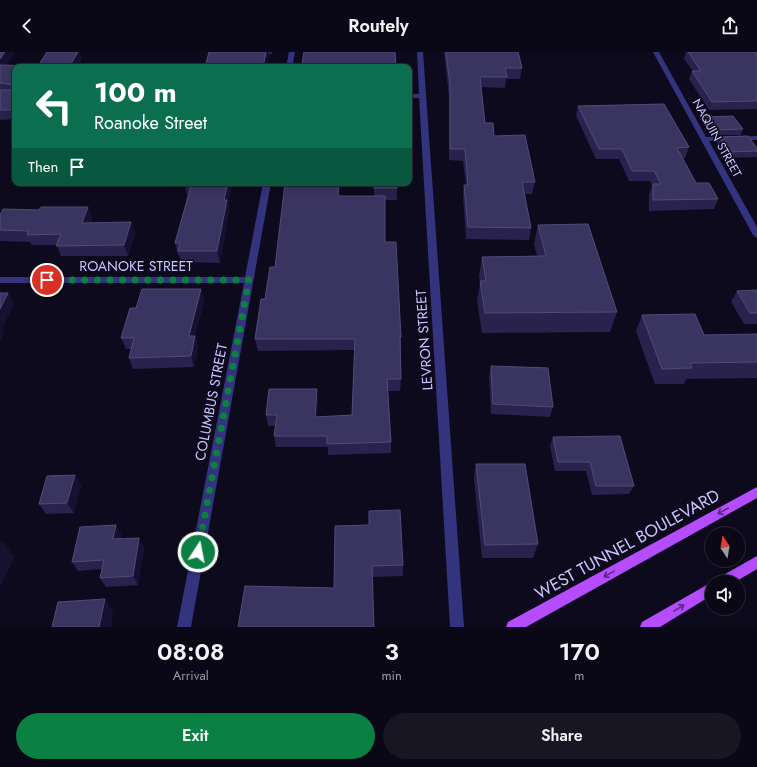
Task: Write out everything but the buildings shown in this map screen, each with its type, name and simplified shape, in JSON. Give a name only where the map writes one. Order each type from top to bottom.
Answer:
[{"type":"main road","name":"WEST TUNNEL BOULEVARD","points":[[513,627],[757,492]]},
{"type":"main road","points":[[735,575],[757,562]]},
{"type":"main road","points":[[647,627],[705,592]]},
{"type":"street","points":[[290,64],[292,52]]},
{"type":"street","name":"LEVRON STREET","points":[[420,52],[457,627]]},
{"type":"street","name":"NAQUIN STREET","points":[[656,52],[757,235]]},
{"type":"street","points":[[412,96],[422,96]]},
{"type":"street","points":[[704,139],[757,138]]},
{"type":"street","name":"COLUMBUS STREET","points":[[184,627],[266,186]]},
{"type":"street","name":"ROANOKE STREET","points":[[0,280],[249,280]]},
{"type":"route","points":[[47,280],[249,280],[198,552]]}]
